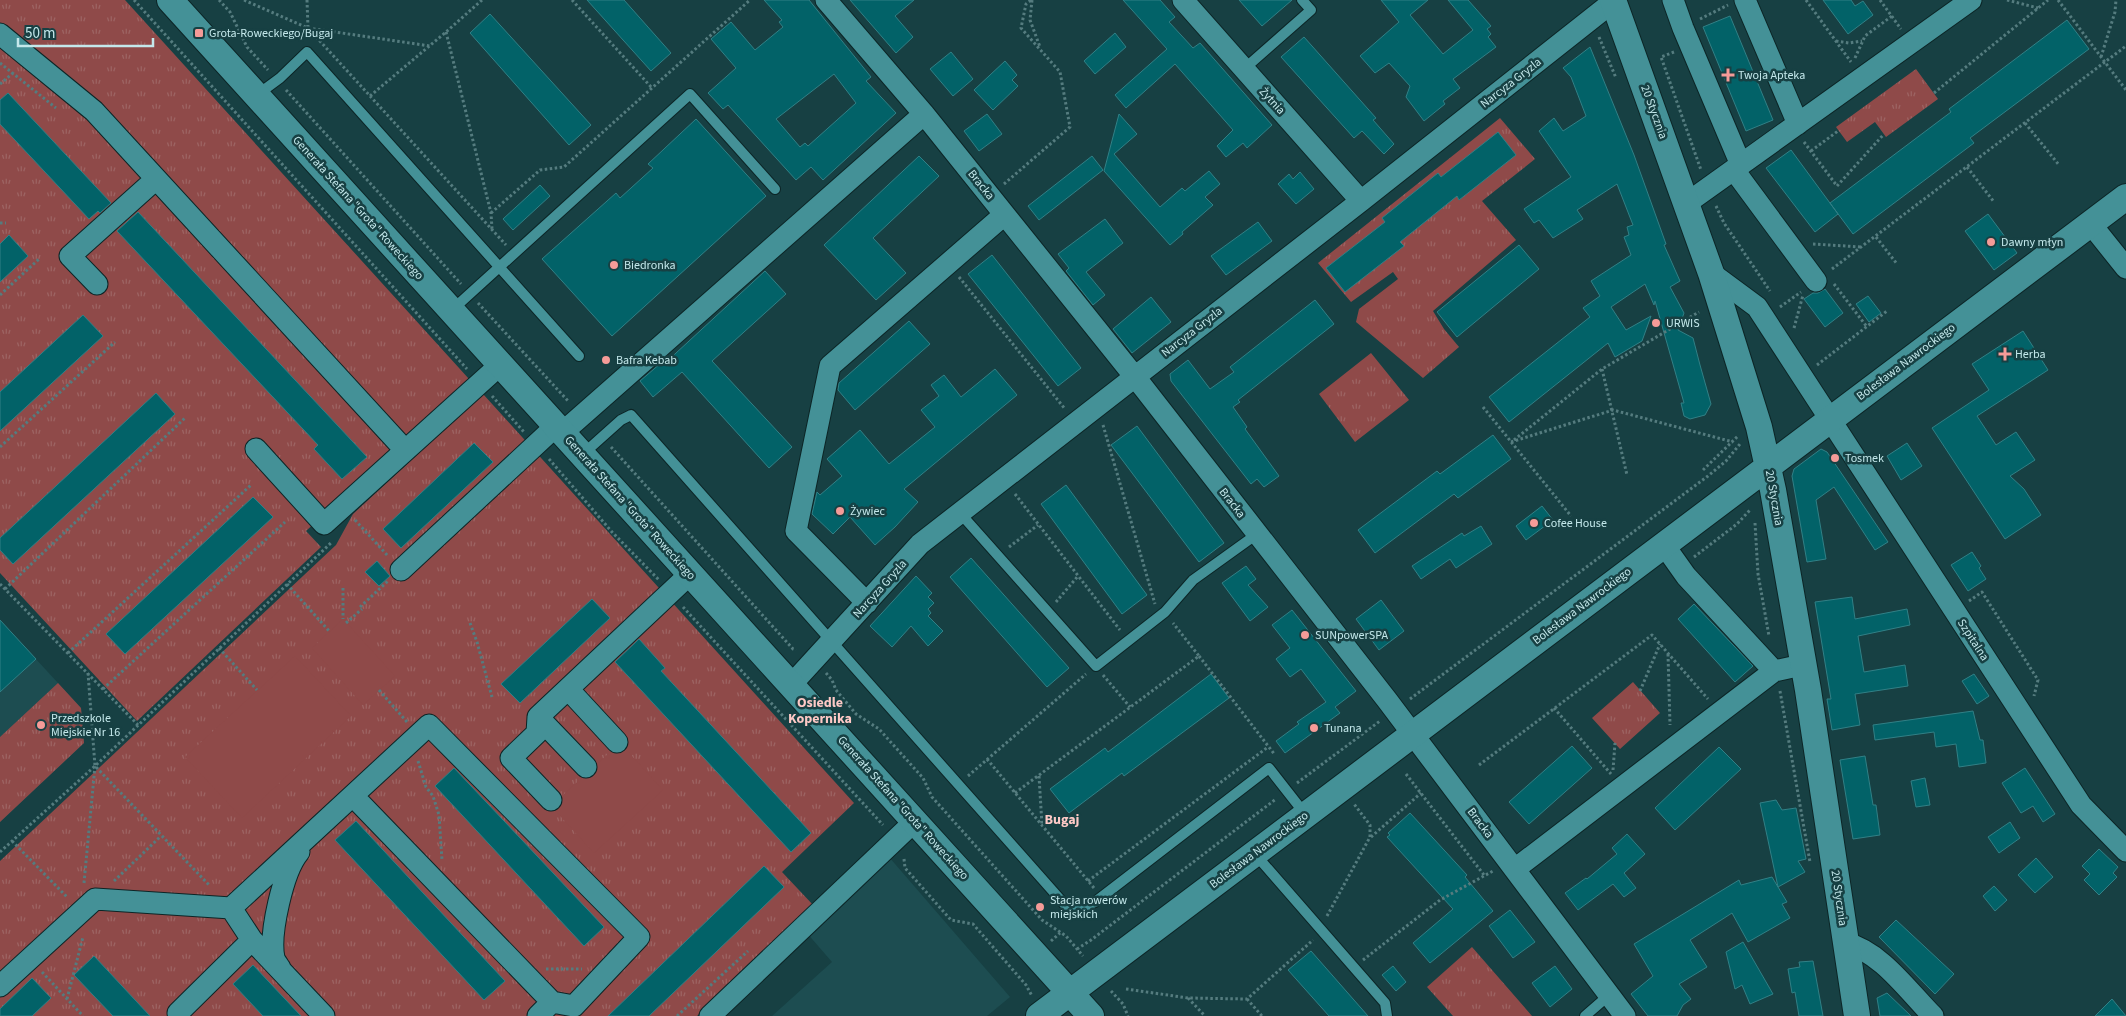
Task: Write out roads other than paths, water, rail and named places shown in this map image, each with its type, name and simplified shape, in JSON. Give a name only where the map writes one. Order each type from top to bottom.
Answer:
[{"type":"street","name":"Generała Stefana \"Grota\" Roweckiego","points":[[170,0],[1091,1016]]},
{"type":"street","name":"Bracka","points":[[826,0],[924,114],[1134,376],[1394,710],[1506,869],[1625,1016]]},
{"type":"street","name":"Żytnia","points":[[1183,0],[1361,201]]},
{"type":"street","points":[[1673,0],[1738,168],[1787,242],[1821,277]]},
{"type":"street","points":[[1698,196],[1971,0]]},
{"type":"street","name":"20 Stycznia","points":[[1614,1],[1698,196],[1711,273],[1759,428],[1768,466],[1802,665],[1857,1016]]},
{"type":"street","name":"Narcyza Gryzla","points":[[791,685],[920,544],[1361,201],[1614,1]]},
{"type":"street","points":[[1738,2],[1795,126]]},
{"type":"street","points":[[0,34],[94,112],[405,450]]},
{"type":"street","points":[[401,570],[536,445],[582,416],[924,114]]},
{"type":"street","points":[[97,284],[70,256],[156,179]]},
{"type":"street","name":"Bolesława Nawrockiego","points":[[1042,1014],[2126,197]]},
{"type":"street","points":[[866,603],[796,531],[830,366],[1004,215]]},
{"type":"street","points":[[2090,223],[2126,268]]},
{"type":"street","name":"Szpitalna","points":[[1711,273],[1757,308],[2081,805],[2125,847]]},
{"type":"street","points":[[256,449],[324,524],[500,365]]},
{"type":"street","points":[[1664,545],[1703,596],[1775,670]]},
{"type":"street","points":[[551,800],[511,758],[537,733],[538,717],[690,574]]},
{"type":"street","points":[[1506,869],[1671,750],[1775,670],[1802,665]]},
{"type":"street","points":[[568,689],[617,742]]},
{"type":"street","points":[[538,717],[586,767]]},
{"type":"street","points":[[0,986],[88,905],[231,908],[354,797],[429,725],[638,937],[574,1006],[545,1009],[519,969],[354,797]]},
{"type":"street","points":[[710,1016],[915,821]]},
{"type":"street","points":[[285,974],[274,959],[273,933],[282,887],[296,856],[317,830]]},
{"type":"street","points":[[231,908],[252,940],[324,1016]]},
{"type":"street","points":[[178,1013],[252,940]]},
{"type":"street","points":[[1846,943],[1860,947],[1875,957],[1933,1016]]},
{"type":"lane","points":[[1244,68],[1311,10],[1302,0]]},
{"type":"lane","points":[[256,96],[277,80],[307,52],[498,268],[579,356]]},
{"type":"lane","points":[[450,311],[690,94],[775,189]]},
{"type":"lane","points":[[582,455],[621,420],[631,415],[1066,906],[1079,909],[1101,897],[1269,768],[1306,815]]},
{"type":"lane","points":[[960,513],[1096,666],[1162,615],[1192,580],[1256,534]]},
{"type":"lane","points":[[1255,853],[1385,1003],[1387,1016]]},
{"type":"lane","points":[[1585,1016],[1608,996]]},
{"type":"place","name":"Grota-Roweckiego/Bugaj","points":[[199,33]]},
{"type":"place","name":"Twoja Apteka","points":[[1728,75]]},
{"type":"place","name":"Dawny młyn","points":[[1991,242]]},
{"type":"place","name":"Biedronka","points":[[614,265]]},
{"type":"place","name":"URWIS","points":[[1656,323]]},
{"type":"place","name":"Herba","points":[[2005,354]]},
{"type":"place","name":"Bafra Kebab","points":[[606,360]]},
{"type":"place","name":"Tosmek","points":[[1835,458]]},
{"type":"place","name":"Żywiec","points":[[840,511]]},
{"type":"place","name":"Cofee House","points":[[1534,523]]},
{"type":"place","name":"SUNpowerSPA","points":[[1305,635]]},
{"type":"place","name":"Przedszkole Miejskie Nr 16","points":[[41,725]]},
{"type":"place","name":"Tunana","points":[[1314,728]]},
{"type":"place","name":"Stacja rowerów miejskich","points":[[1040,907]]},
{"type":"district","name":"Osiedle Kopernika","points":[[820,712]]},
{"type":"district","name":"Bugaj","points":[[1062,820]]}]
